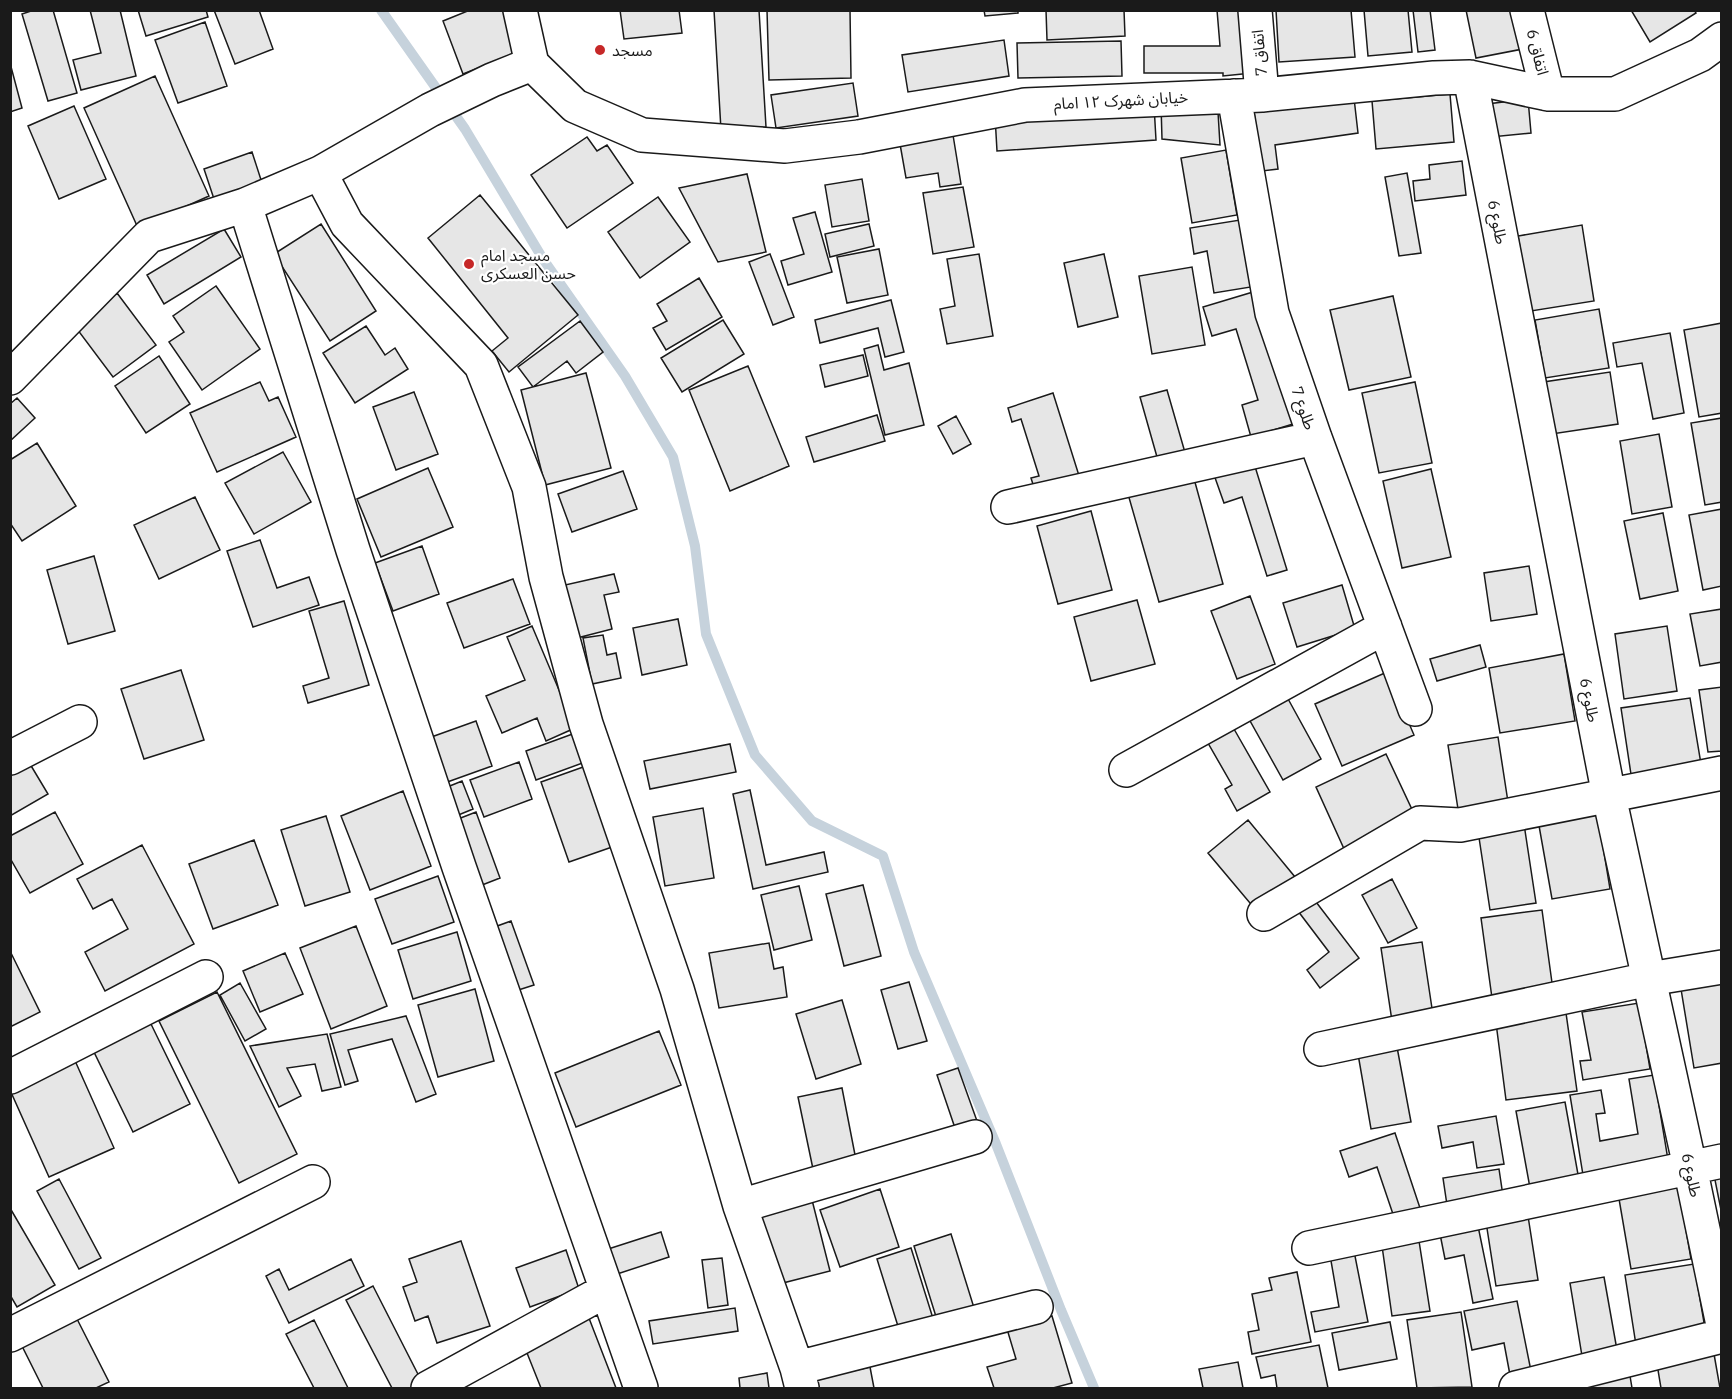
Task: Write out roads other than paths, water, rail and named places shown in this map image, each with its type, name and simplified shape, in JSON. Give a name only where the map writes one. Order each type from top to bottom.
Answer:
[{"type":"street","points":[[10,378],[149,236],[245,205],[320,173],[430,110],[492,80],[532,64],[520,10]]},
{"type":"street","name":"اتفاق 7","points":[[1248,96],[1255,10]]},
{"type":"street","name":"اتفاق 6","points":[[1527,10],[1548,94]]},
{"type":"street","name":"خیابان شهرک ۱۲ امام","points":[[532,64],[574,106],[642,135],[785,146],[859,137],[1025,105],[1248,96],[1434,78],[1470,77],[1548,94],[1615,94],[1700,56],[1722,39]]},
{"type":"street","name":"طلوع 6","points":[[1470,77],[1609,796],[1650,980],[1706,1164],[1722,1320]]},
{"type":"street","name":"طلوع 7","points":[[1248,96],[1272,313],[1315,438],[1415,709]]},
{"type":"street","points":[[320,173],[347,224],[481,365],[529,487],[546,577],[586,724],[677,989],[740,1206],[799,1378],[1036,1307]]},
{"type":"street","points":[[245,205],[364,584],[459,867],[641,1389]]},
{"type":"street","points":[[1008,507],[1315,438]]},
{"type":"street","points":[[1126,770],[1385,627]]},
{"type":"street","points":[[10,758],[80,722]]},
{"type":"street","points":[[1264,914],[1420,823],[1461,825],[1722,773]]},
{"type":"street","points":[[1321,1049],[1650,980],[1722,968]]},
{"type":"street","points":[[10,1077],[206,977]]},
{"type":"street","points":[[740,1206],[975,1137]]},
{"type":"street","points":[[1309,1248],[1706,1164]]},
{"type":"street","points":[[10,1335],[314,1182]]},
{"type":"street","points":[[428,1389],[605,1291]]},
{"type":"street","points":[[1516,1389],[1722,1336]]},
{"type":"waterway","points":[[381,10],[465,129],[543,259],[625,376],[673,457],[695,546],[706,634],[755,755],[812,821],[883,856],[914,952],[996,1144],[1094,1388]]},
{"type":"place","name":"مسجد","points":[[600,50]]},
{"type":"place","name":"مسجد امام حسن العسکری","points":[[469,264]]}]
